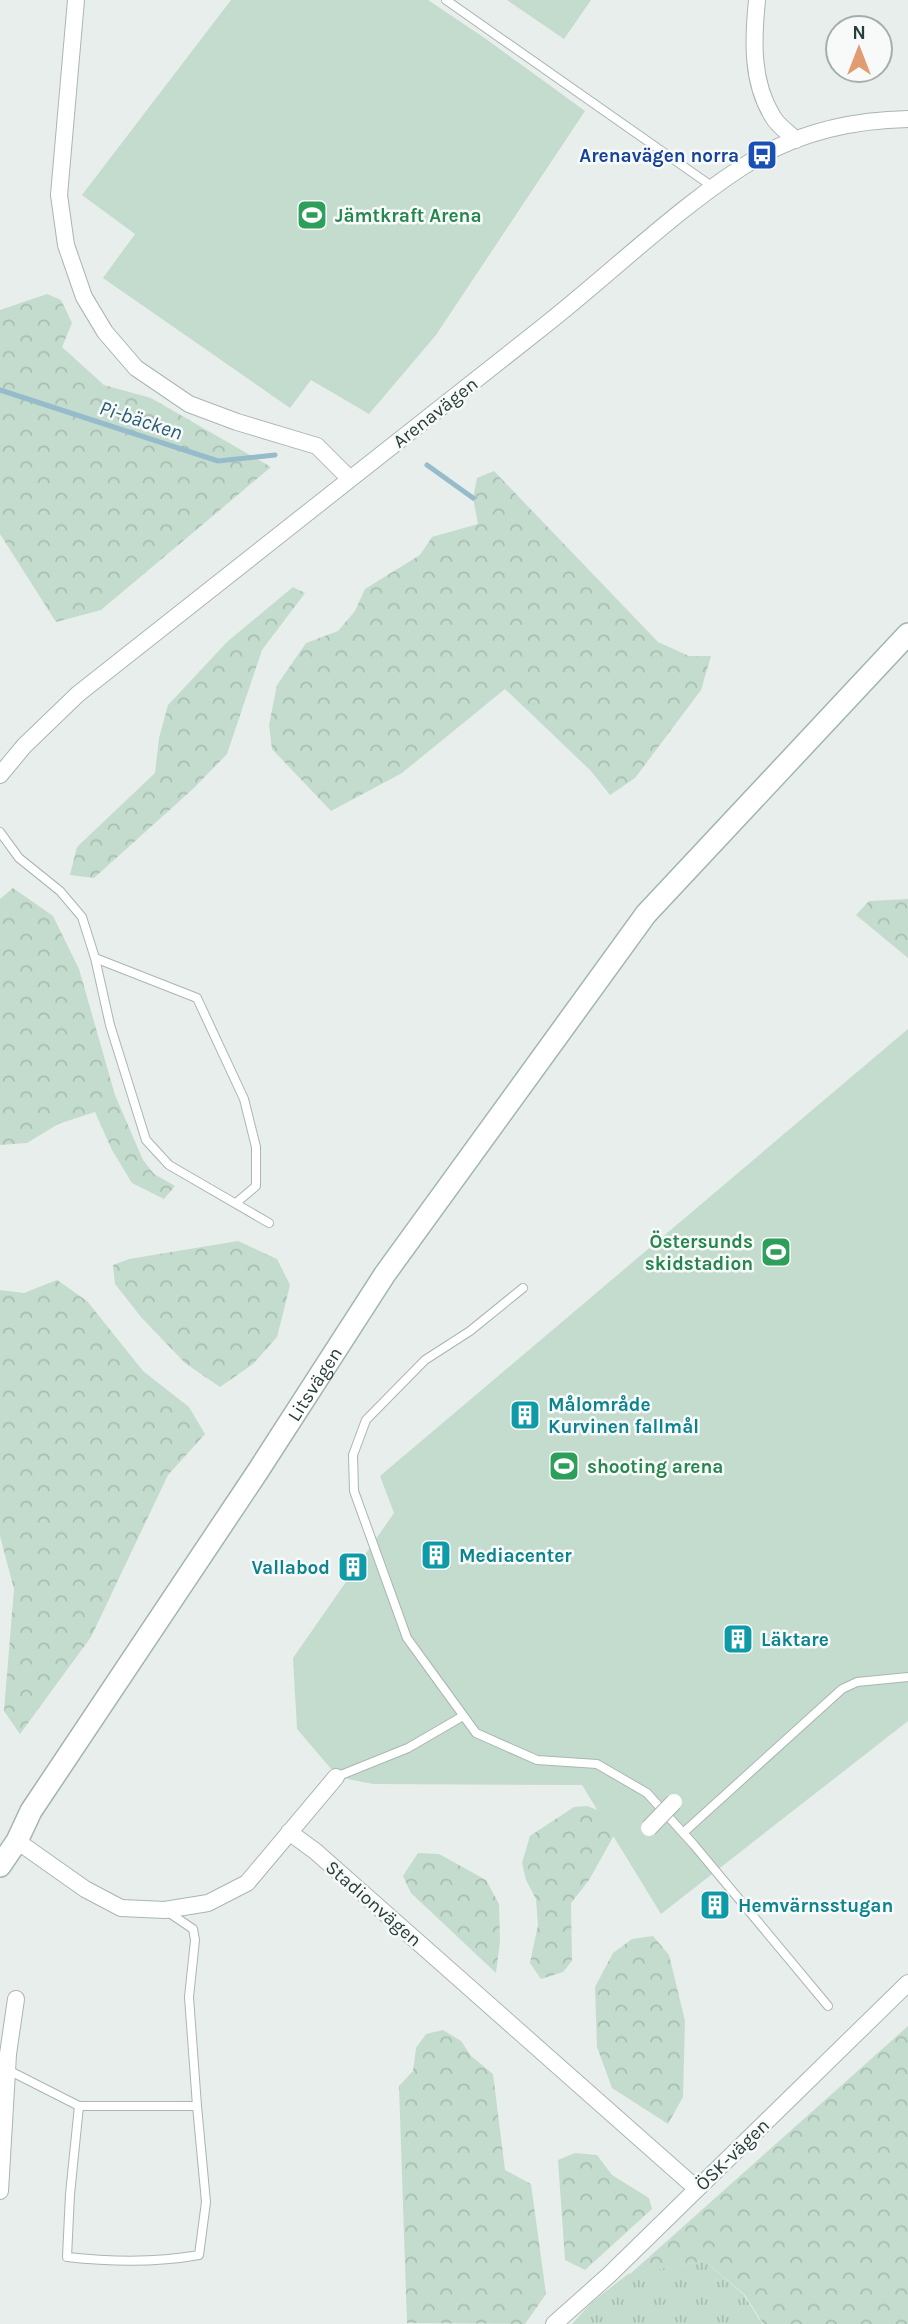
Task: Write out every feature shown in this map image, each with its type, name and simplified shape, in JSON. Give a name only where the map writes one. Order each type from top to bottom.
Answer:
[{"type":"main road","name":"Litsvägen","points":[[0,1866],[17,1841],[31,1811],[386,1274],[646,914],[908,634]]},
{"type":"street","points":[[76,0],[59,195],[66,245],[84,297],[105,332],[136,368],[189,404],[237,422],[317,446],[350,479]]},
{"type":"street","points":[[757,0],[754,33],[758,84],[774,119],[796,140]]},
{"type":"street","name":"Arenavägen","points":[[0,775],[24,746],[78,694],[554,319],[713,187],[762,155],[825,130],[873,120],[908,120]]},
{"type":"street","points":[[17,1841],[85,1889],[121,1908],[165,1910],[208,1903],[247,1882],[336,1777]]},
{"type":"street","points":[[649,1828],[674,1802]]},
{"type":"street","name":"Stadionvägen","points":[[289,1832],[315,1851],[697,2189]]},
{"type":"street","name":"ÖSK-vägen","points":[[555,2324],[908,1983]]},
{"type":"street","points":[[0,2191],[6,2069],[16,1999]]},
{"type":"lane","points":[[446,0],[713,187]]},
{"type":"lane","points":[[0,832],[19,858],[60,891],[82,917],[110,1025],[146,1140],[169,1165],[269,1223]]},
{"type":"lane","points":[[94,958],[197,998],[244,1099],[256,1147],[256,1186],[236,1203]]},
{"type":"lane","points":[[523,1288],[470,1331],[425,1360],[366,1420],[353,1455],[354,1491],[407,1638],[476,1733],[537,1760],[597,1764],[647,1793],[828,2006]]},
{"type":"lane","points":[[683,1833],[842,1689],[857,1682],[908,1677]]},
{"type":"lane","points":[[336,1777],[408,1748],[463,1716]]},
{"type":"lane","points":[[79,2106],[67,2257],[106,2261],[177,2259],[200,2255],[206,2202],[188,1997],[195,1940],[192,1929],[165,1910]]},
{"type":"lane","points":[[6,2069],[79,2106],[197,2106]]},
{"type":"green space","name":"Jämtkraft Arena","points":[[231,0],[428,0],[585,111],[436,335],[369,414],[311,380],[290,408],[103,278],[135,234],[82,195]]},
{"type":"green space","points":[[507,0],[591,0],[564,39]]},
{"type":"green space","points":[[47,294],[61,300],[72,323],[62,347],[104,385],[151,398],[271,467],[101,610],[56,622],[0,534],[0,310]]},
{"type":"green space","points":[[494,471],[658,642],[689,656],[711,656],[701,690],[635,778],[610,795],[591,771],[505,689],[402,773],[331,811],[272,749],[269,725],[277,685],[306,643],[338,631],[355,611],[365,589],[420,555],[432,537],[478,524],[473,498],[477,478]]},
{"type":"green space","points":[[293,587],[305,593],[262,650],[227,754],[194,788],[94,878],[70,875],[77,847],[155,773],[159,738],[168,705],[227,642]]},
{"type":"green space","points":[[13,888],[53,916],[79,969],[115,1095],[143,1160],[154,1174],[175,1186],[164,1199],[132,1183],[112,1150],[95,1112],[58,1124],[27,1143],[0,1145],[0,899]]},
{"type":"green space","points":[[908,899],[908,958],[856,915],[869,901]]},
{"type":"green space","name":"Östersunds skidstadion","points":[[908,1029],[908,1721],[661,1914],[582,1785],[373,1784],[338,1777],[297,1729],[293,1658],[394,1513],[380,1476]]},
{"type":"green space","points":[[238,1241],[277,1259],[290,1285],[277,1337],[253,1364],[220,1387],[185,1363],[141,1317],[115,1284],[113,1265],[129,1259]]},
{"type":"green space","points":[[57,1280],[87,1301],[143,1371],[189,1407],[205,1434],[168,1475],[91,1637],[20,1734],[4,1711],[14,1589],[0,1536],[0,1290],[24,1293]]},
{"type":"green space","points":[[587,1806],[608,1814],[617,1830],[589,1880],[571,1903],[572,1961],[563,1972],[541,1979],[530,1963],[538,1925],[536,1899],[526,1880],[522,1863],[530,1836],[574,1807]]},
{"type":"green space","points":[[418,1853],[439,1854],[486,1880],[499,1904],[500,1941],[496,1973],[411,1893],[403,1876]]},
{"type":"green space","points":[[653,1936],[669,1955],[685,2021],[683,2097],[668,2124],[612,2088],[597,2047],[595,1987],[613,1953],[632,1939]]},
{"type":"green space","points":[[908,2026],[908,2324],[763,2324],[745,2295],[705,2261],[630,2274]]},
{"type":"green space","points":[[443,2030],[461,2041],[471,2056],[493,2074],[505,2170],[531,2184],[546,2294],[525,2324],[407,2323],[399,2086],[413,2071],[416,2048],[426,2034]]},
{"type":"green space","points":[[575,2153],[597,2155],[612,2175],[649,2198],[652,2209],[585,2270],[565,2260],[558,2160]]},
{"type":"green space","points":[[705,2261],[744,2295],[762,2324],[572,2324],[591,2303],[628,2274]]},
{"type":"waterway","name":"Pi-bäcken","points":[[0,390],[218,461],[275,455]]},
{"type":"waterway","name":"Pi-bäcken","points":[[427,465],[473,498]]},
{"type":"place","name":"Arenavägen norra","points":[[762,155]]},
{"type":"place","name":"Jämtkraft Arena","points":[[312,215]]},
{"type":"place","name":"Östersunds skidstadion","points":[[776,1252]]},
{"type":"place","name":"Målområde Kurvinen fallmål","points":[[525,1415]]},
{"type":"place","name":"shooting arena","points":[[564,1466]]},
{"type":"place","name":"Mediacenter","points":[[436,1555]]},
{"type":"place","name":"Vallabod","points":[[353,1567]]},
{"type":"place","name":"Läktare","points":[[738,1639]]},
{"type":"place","name":"Hemvärnsstugan","points":[[715,1905]]}]
